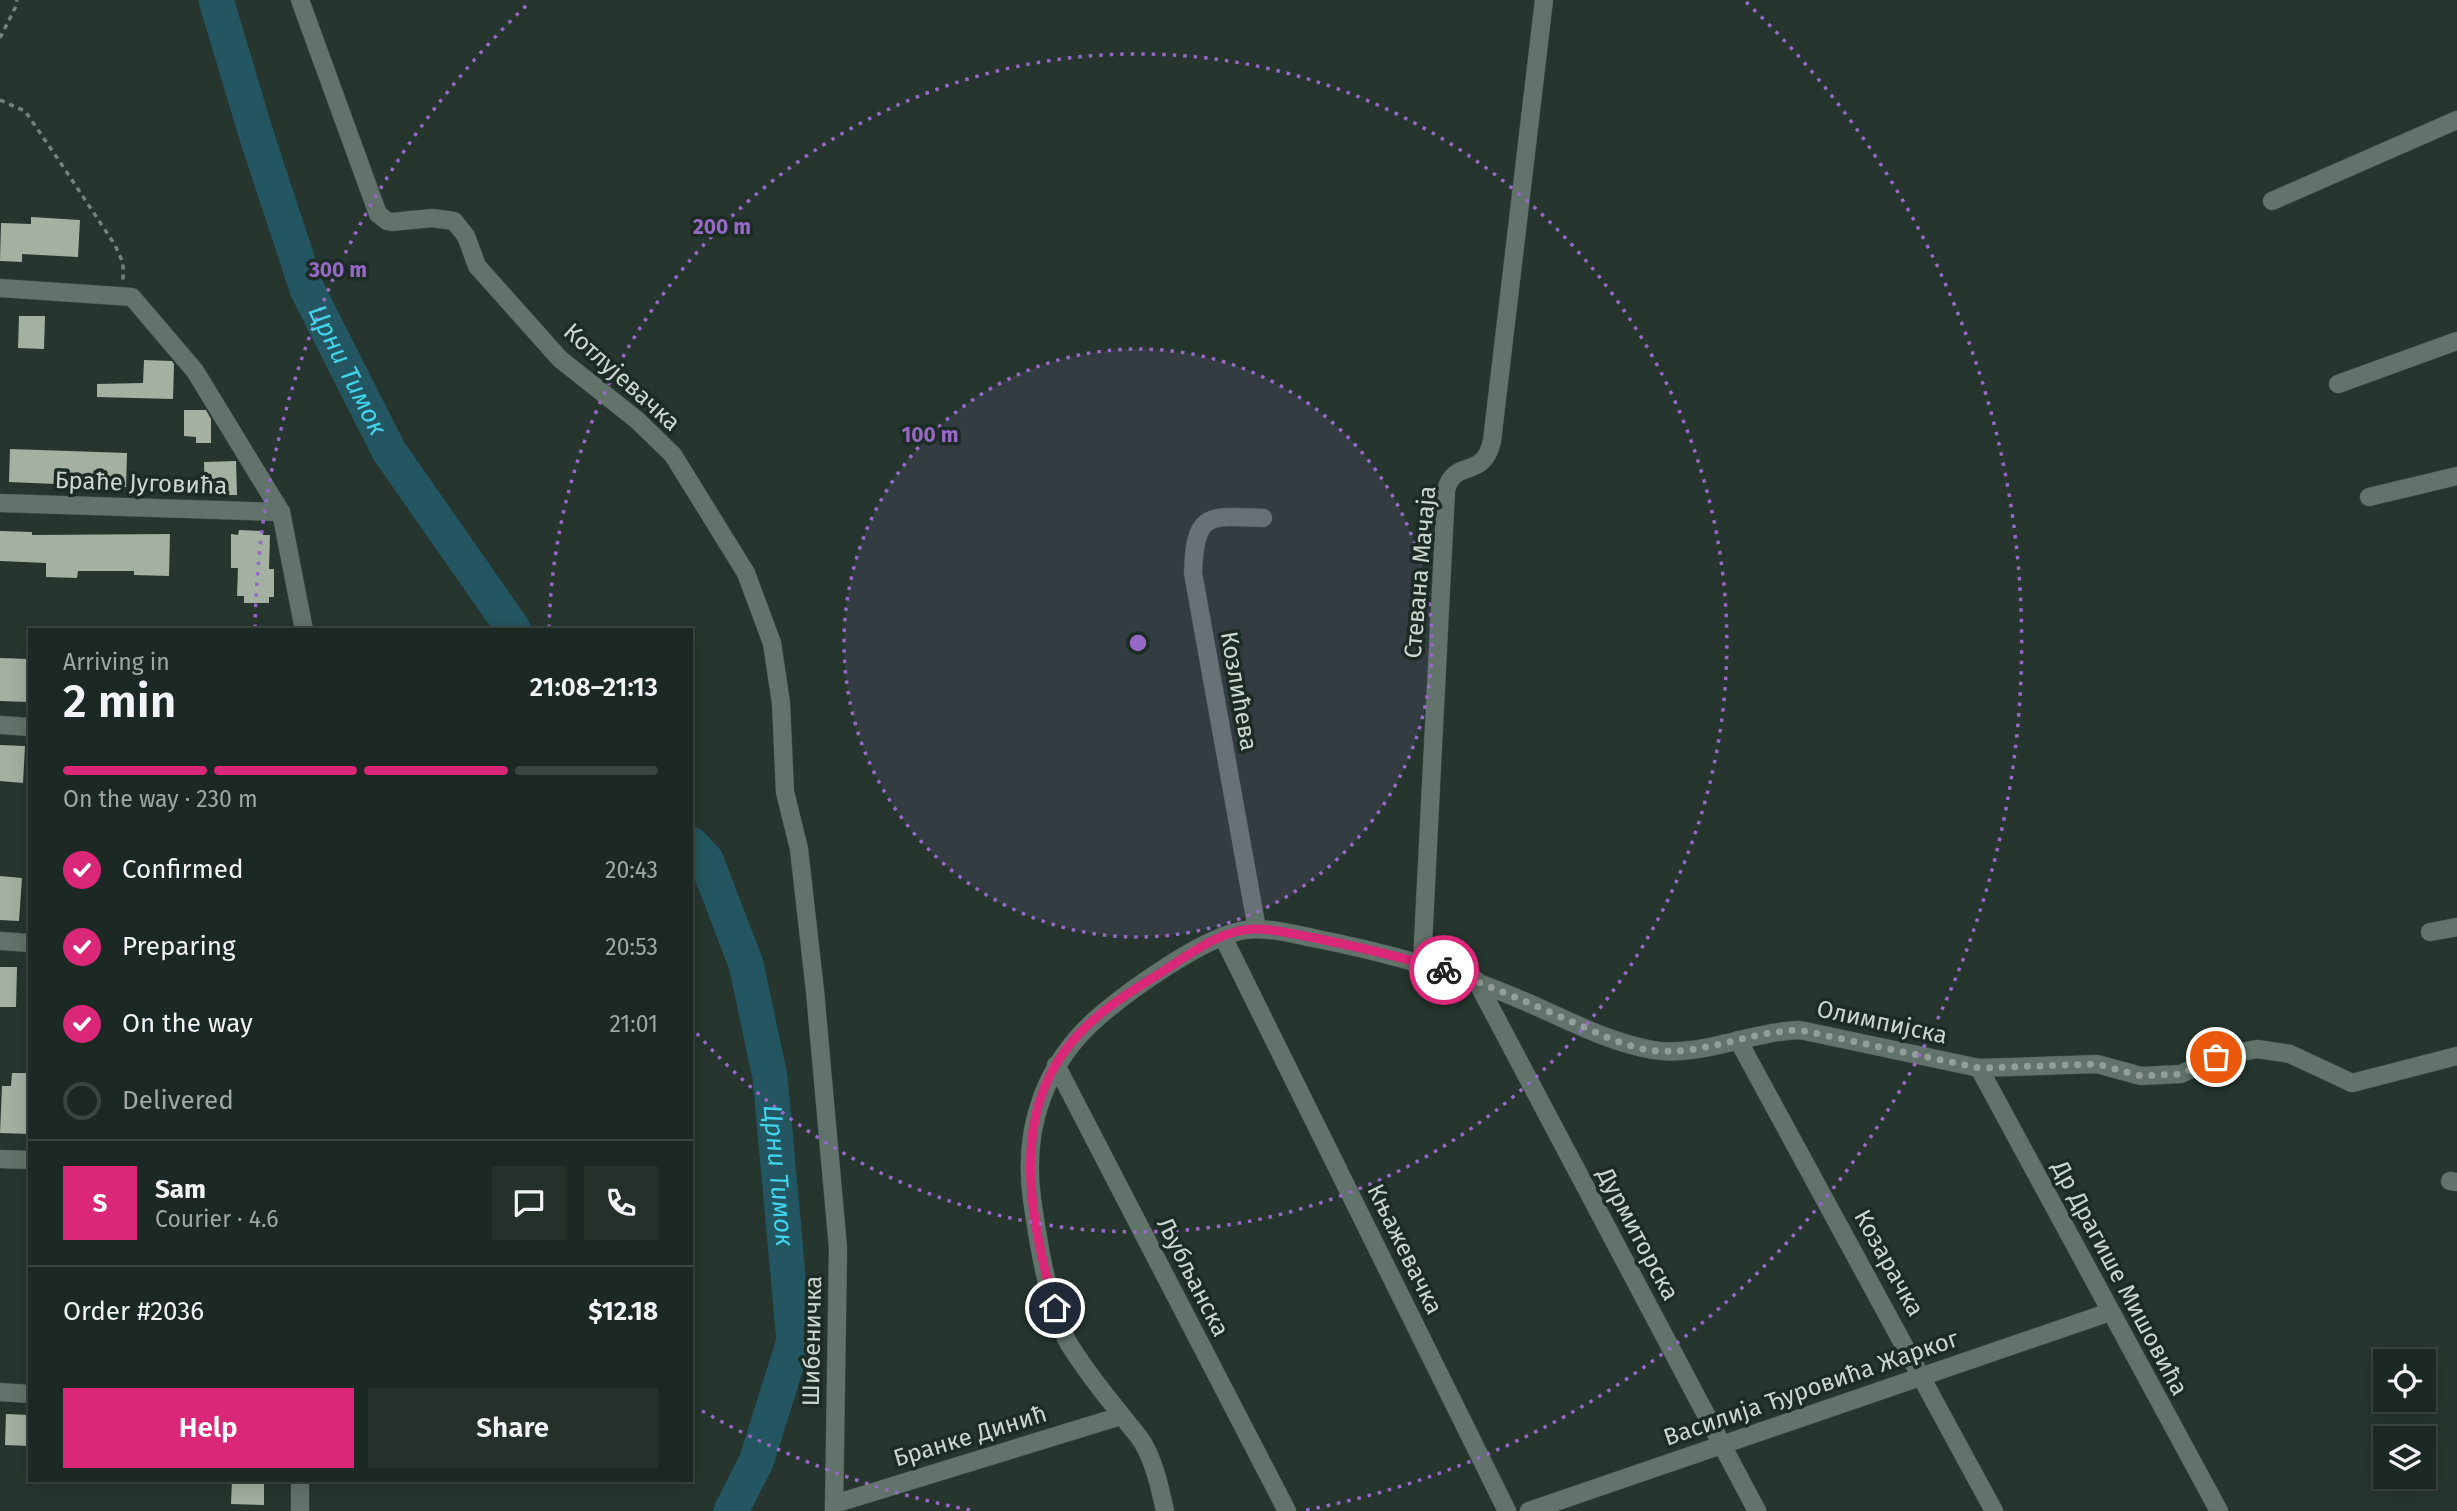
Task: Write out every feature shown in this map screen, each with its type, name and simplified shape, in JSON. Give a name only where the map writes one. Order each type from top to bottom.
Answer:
[{"type":"street","name":"Котлујевачка","points":[[300,0],[378,214],[392,222],[447,218],[462,228],[477,266],[560,359],[673,455],[746,573],[772,643],[781,703],[785,792],[799,849],[803,880]]},
{"type":"street","name":"Стевана Мачаја","points":[[1422,963],[1445,496],[1451,478],[1456,473],[1482,463],[1489,454],[1493,441],[1544,0]]},
{"type":"street","points":[[2272,201],[2457,120]]},
{"type":"street","points":[[0,288],[127,296],[195,371],[281,512],[304,628]]},
{"type":"street","points":[[2338,384],[2457,341]]},
{"type":"street","points":[[2369,497],[2457,476]]},
{"type":"street","name":"Браће Југовића","points":[[0,503],[281,512]]},
{"type":"street","name":"Козлићева","points":[[1257,929],[1193,573],[1195,540],[1202,525],[1221,516],[1263,518]]},
{"type":"street","points":[[0,725],[28,727]]},
{"type":"street","name":"Шибеничка","points":[[803,880],[827,1110],[838,1248],[834,1507]]},
{"type":"street","points":[[2430,932],[2457,927]]},
{"type":"street","name":"Олимпијска","points":[[1165,1511],[1159,1483],[1142,1442],[1089,1374],[1067,1340],[1044,1268],[1031,1195],[1031,1149],[1039,1107],[1056,1065],[1088,1025],[1126,994],[1194,952],[1238,931],[1257,929],[1328,941],[1422,963],[1476,980],[1615,1040],[1657,1051],[1685,1050],[1777,1031],[1800,1030],[1979,1068],[2097,1064],[2141,1076],[2181,1074],[2216,1057],[2257,1049],[2290,1054],[2352,1083],[2457,1056]]},
{"type":"street","name":"Књажевачка","points":[[1223,937],[1507,1511]]},
{"type":"street","points":[[0,942],[28,943]]},
{"type":"street","name":"Дурмиторска","points":[[1476,980],[1757,1511]]},
{"type":"street","name":"Козарачка","points":[[1738,1040],[1994,1511]]},
{"type":"street","name":"Љубљанска","points":[[1056,1065],[1287,1511]]},
{"type":"street","name":"Др Драгише Мишовића","points":[[1979,1068],[2219,1511]]},
{"type":"street","points":[[0,1159],[28,1160]]},
{"type":"street","name":"Василија Ђуровића Жарког","points":[[1529,1511],[2110,1312]]},
{"type":"street","points":[[0,1392],[28,1394]]},
{"type":"street","name":"Бранке Динић","points":[[834,1507],[1121,1416]]},
{"type":"street","points":[[300,1482],[300,1511]]},
{"type":"path","points":[[0,38],[17,0]]},
{"type":"path","points":[[0,100],[25,111],[115,245],[124,263],[127,296]]},
{"type":"building","points":[[31,217],[80,220],[78,257],[22,254],[22,262],[0,261],[1,223],[31,224]]},
{"type":"building","points":[[19,316],[45,316],[44,349],[18,348]]},
{"type":"building","points":[[144,360],[172,361],[173,399],[97,397],[97,384],[143,383]]},
{"type":"building","points":[[184,410],[206,410],[211,419],[211,443],[196,443],[196,437],[184,436]]},
{"type":"building","points":[[10,449],[127,453],[126,487],[9,482]]},
{"type":"building","points":[[236,461],[237,495],[205,495],[204,462]]},
{"type":"building","points":[[239,530],[263,531],[263,535],[270,535],[269,569],[274,569],[274,597],[269,597],[269,603],[244,603],[244,596],[237,596],[238,568],[231,568],[231,534],[238,535]]},
{"type":"building","points":[[0,531],[32,532],[32,535],[170,534],[169,576],[134,575],[134,571],[78,571],[77,578],[46,577],[46,563],[0,561]]},
{"type":"building","points":[[0,658],[28,659],[28,702],[0,701]]},
{"type":"building","points":[[0,745],[25,746],[23,783],[0,781]]},
{"type":"building","points":[[0,876],[22,878],[19,921],[0,920]]},
{"type":"building","points":[[0,967],[17,967],[16,1007],[0,1007]]},
{"type":"building","points":[[12,1073],[28,1073],[28,1134],[0,1133],[2,1086],[11,1086]]},
{"type":"building","points":[[6,1414],[28,1415],[28,1446],[5,1445]]},
{"type":"building","points":[[232,1482],[264,1482],[264,1505],[231,1504]]},
{"type":"waterway","name":"Црни Тимок","points":[[216,0],[307,289],[389,451],[513,628]]},
{"type":"waterway","name":"Црни Тимок","points":[[693,846],[706,860],[746,964],[770,1077],[794,1341],[756,1462],[731,1511]]},
{"type":"way so far","points":[[1444,970],[1476,980],[1615,1040],[1657,1051],[1685,1050],[1777,1031],[1800,1030],[1979,1068],[2097,1064],[2141,1076],[2181,1074],[2216,1057]]},
{"type":"route","points":[[1055,1308],[1044,1268],[1031,1195],[1033,1129],[1045,1087],[1056,1065],[1088,1025],[1126,994],[1194,952],[1238,931],[1257,929],[1294,934],[1383,953],[1444,970]]}]
